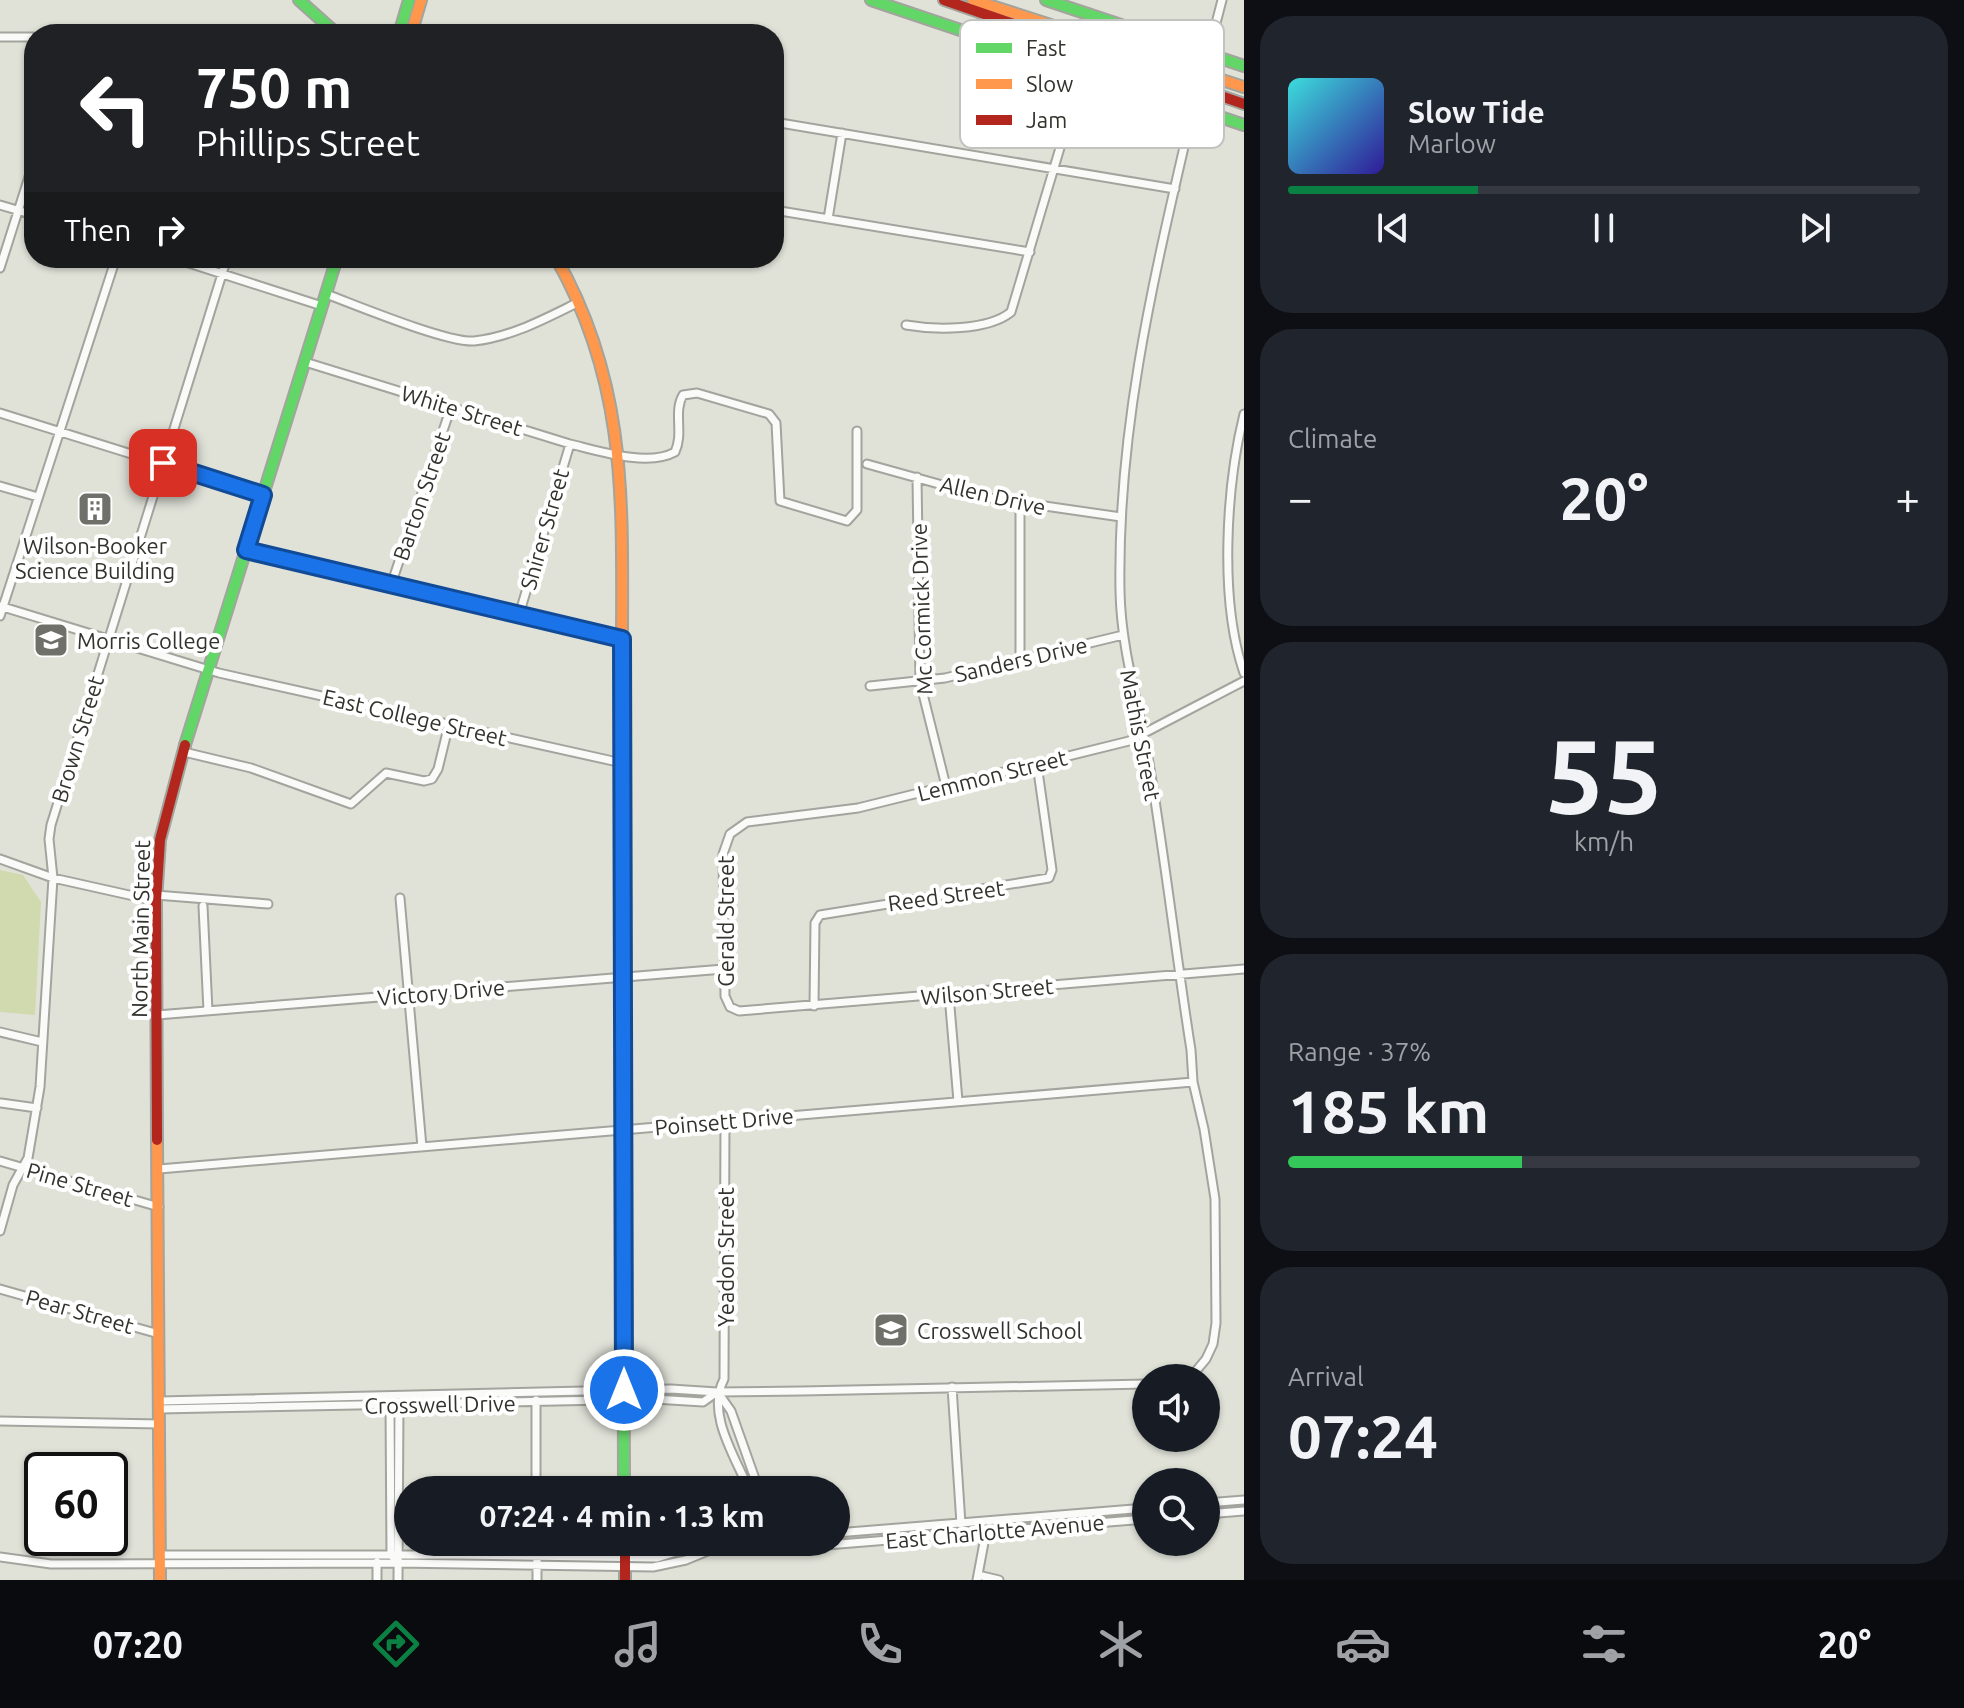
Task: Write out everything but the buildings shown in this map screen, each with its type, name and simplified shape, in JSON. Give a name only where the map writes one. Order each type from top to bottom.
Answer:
[{"type":"main road","points":[[299,0],[326,24]]},
{"type":"main road","points":[[402,24],[409,0]]},
{"type":"main road","points":[[414,24],[421,0]]},
{"type":"main road","points":[[871,0],[960,30]]},
{"type":"main road","points":[[944,0],[1002,20]]},
{"type":"main road","points":[[973,0],[1035,20]]},
{"type":"main road","points":[[1046,0],[1106,20]]},
{"type":"main road","points":[[1224,59],[1244,66]]},
{"type":"main road","points":[[1224,81],[1244,87]]},
{"type":"main road","points":[[1224,97],[1244,104]]},
{"type":"main road","points":[[1224,118],[1244,125]]},
{"type":"main road","name":"North Main Street","points":[[160,1580],[156,898],[160,840],[184,752],[334,268]]},
{"type":"main road","points":[[561,268],[579,302],[606,372],[622,492],[624,1476]]},
{"type":"main road","points":[[625,1556],[625,1580]]},
{"type":"street","points":[[1217,20],[1222,0]]},
{"type":"street","points":[[0,37],[24,37]]},
{"type":"street","points":[[784,124],[1175,189]]},
{"type":"street","points":[[828,219],[842,133]]},
{"type":"street","points":[[906,325],[948,328],[1000,320],[1013,308],[1060,148]]},
{"type":"street","name":"Mathis Street","points":[[1184,148],[1140,344],[1121,517],[1120,592],[1123,635],[1143,735],[1216,1219],[1216,1323],[1213,1344],[1202,1364]]},
{"type":"street","points":[[0,268],[24,192]]},
{"type":"street","points":[[0,205],[24,212]]},
{"type":"street","points":[[784,212],[1030,252]]},
{"type":"street","points":[[0,616],[113,268]]},
{"type":"street","points":[[204,268],[322,306]]},
{"type":"street","name":"Brown Street","points":[[0,1231],[13,1185],[28,1158],[37,1108],[53,878],[49,839],[51,825],[224,268]]},
{"type":"street","points":[[326,294],[448,336],[473,341],[525,327],[579,302]]},
{"type":"street","name":"White Street","points":[[305,362],[570,444],[619,455],[653,458],[675,452],[679,444],[678,403],[683,395],[697,393],[769,414],[776,423],[780,501],[847,521],[857,510],[857,431]]},
{"type":"street","name":"Barton Street","points":[[391,585],[451,407]]},
{"type":"street","points":[[0,413],[263,495]]},
{"type":"street","points":[[1244,414],[1232,487],[1230,552],[1232,621],[1244,673]]},
{"type":"street","name":"Shirer Street","points":[[519,615],[570,444]]},
{"type":"street","name":"Allen Drive","points":[[867,464],[1020,504],[1121,517]]},
{"type":"street","name":"Mc Cormick Drive","points":[[917,477],[920,682],[946,786]]},
{"type":"street","points":[[0,486],[38,497]]},
{"type":"street","points":[[1020,504],[1020,660]]},
{"type":"street","points":[[246,550],[622,639]]},
{"type":"street","name":"East College Street","points":[[2,606],[209,670],[622,763]]},
{"type":"street","name":"Sanders Drive","points":[[870,686],[920,682],[1123,635]]},
{"type":"street","name":"Lemmon Street","points":[[730,834],[747,822],[847,810],[1129,741],[1244,681]]},
{"type":"street","points":[[184,752],[251,768],[351,804],[386,773],[424,781],[432,779],[438,769],[449,724]]},
{"type":"street","name":"Reed Street","points":[[814,1006],[815,923],[823,914],[1049,878],[1052,870],[1037,764]]},
{"type":"street","name":"Gerald Street","points":[[730,834],[723,854],[725,996],[730,1007]]},
{"type":"street","points":[[0,859],[53,878],[156,898],[268,904]]},
{"type":"street","points":[[400,898],[422,1147]]},
{"type":"street","points":[[203,906],[208,1011]]},
{"type":"street","name":"Victory Drive","points":[[157,1015],[724,969]]},
{"type":"street","name":"Wilson Street","points":[[730,1007],[743,1012],[1244,969]]},
{"type":"street","points":[[949,995],[958,1101]]},
{"type":"street","points":[[0,1032],[42,1042]]},
{"type":"street","name":"Poinsett Drive","points":[[159,1169],[1193,1082]]},
{"type":"street","points":[[1,1103],[37,1108]]},
{"type":"street","name":"Yeadon Street","points":[[725,1121],[724,1379],[717,1392],[717,1413],[743,1476]]},
{"type":"street","name":"Pine Street","points":[[0,1161],[159,1207]]},
{"type":"street","name":"Pear Street","points":[[0,1289],[159,1334]]},
{"type":"street","name":"Crosswell Drive","points":[[160,1405],[536,1402],[671,1389],[717,1392],[1132,1384]]},
{"type":"street","points":[[952,1387],[962,1534]]},
{"type":"street","points":[[536,1392],[536,1476]]},
{"type":"street","name":"Crosswell Drive","points":[[160,1405],[536,1392],[703,1402],[717,1392]]},
{"type":"street","points":[[717,1392],[731,1411],[754,1476]]},
{"type":"street","points":[[396,1558],[400,1404],[397,1395]]},
{"type":"street","points":[[397,1395],[390,1405],[398,1580]]},
{"type":"street","points":[[0,1421],[160,1424]]},
{"type":"street","points":[[1220,1502],[1244,1500]]},
{"type":"street","name":"East Charlotte Avenue","points":[[850,1532],[1132,1509]]},
{"type":"street","points":[[1220,1513],[1244,1511]]},
{"type":"street","name":"East Charlotte Avenue","points":[[850,1543],[1132,1520]]},
{"type":"street","points":[[986,1532],[977,1578],[999,1580]]},
{"type":"street","points":[[537,1556],[537,1580]]},
{"type":"street","points":[[625,1562],[668,1556]]},
{"type":"street","points":[[0,1557],[51,1564],[396,1558],[673,1564],[694,1556]]},
{"type":"street","points":[[377,1559],[377,1580]]},
{"type":"green space","points":[[0,870],[23,875],[41,902],[35,1015],[0,1012]]},
{"type":"traffic: fast","points":[[299,0],[326,24]]},
{"type":"traffic: fast","points":[[402,24],[409,0]]},
{"type":"traffic: fast","points":[[871,0],[960,30]]},
{"type":"traffic: fast","points":[[1046,0],[1106,20]]},
{"type":"traffic: fast","points":[[1224,59],[1244,66]]},
{"type":"traffic: fast","points":[[1224,118],[1244,125]]},
{"type":"traffic: fast","points":[[185,745],[334,268]]},
{"type":"traffic: fast","points":[[622,648],[624,1476]]},
{"type":"traffic: slow","points":[[414,24],[421,0]]},
{"type":"traffic: slow","points":[[973,0],[1035,20]]},
{"type":"traffic: slow","points":[[1224,81],[1244,87]]},
{"type":"traffic: slow","points":[[561,268],[580,306],[609,400],[620,496],[622,648]]},
{"type":"traffic: slow","points":[[157,1140],[160,1580]]},
{"type":"traffic: jam","points":[[944,0],[1002,20]]},
{"type":"traffic: jam","points":[[1224,97],[1244,104]]},
{"type":"traffic: jam","points":[[157,1140],[156,901],[160,840],[185,745]]},
{"type":"traffic: jam","points":[[625,1556],[625,1580]]},
{"type":"place","name":"Wilson-Booker Science Building","points":[[95,509]]},
{"type":"place","name":"Morris College","points":[[51,640]]},
{"type":"place","name":"Crosswell School","points":[[891,1330]]},
{"type":"route","points":[[163,463],[263,495],[246,550],[622,639],[624,1390]]}]
